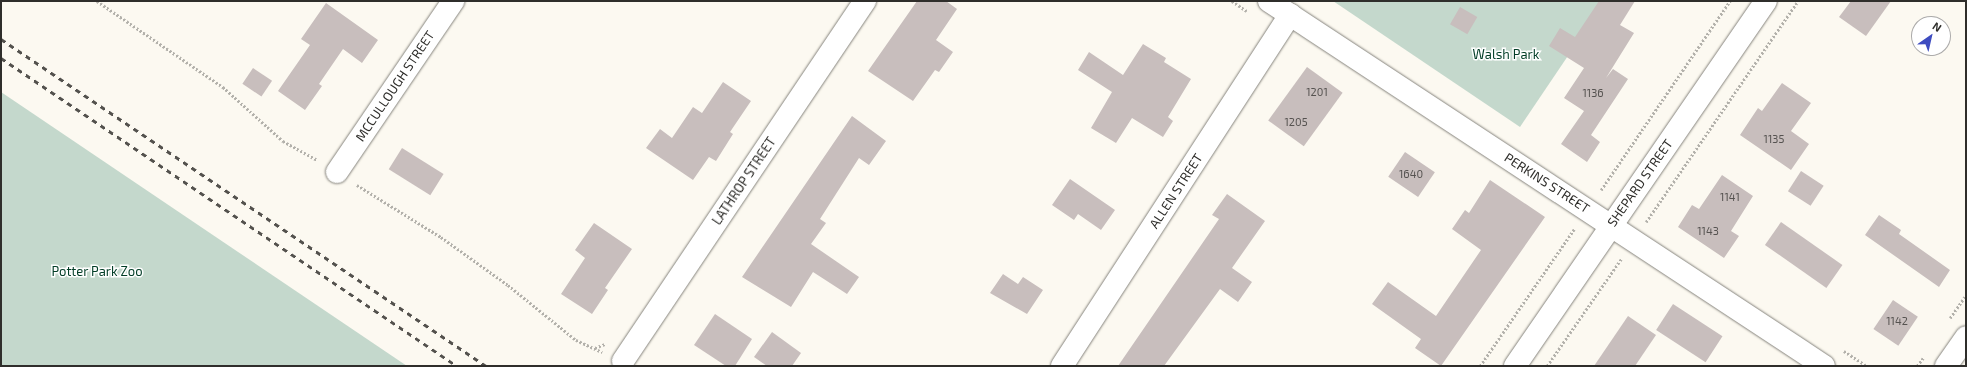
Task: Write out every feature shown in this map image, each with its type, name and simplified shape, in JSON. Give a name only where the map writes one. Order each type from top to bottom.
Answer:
[{"type":"street","name":"MCCULLOUGH STREET","points":[[338,172],[453,1]]},
{"type":"street","name":"LATHROP STREET","points":[[622,361],[865,1]]},
{"type":"street","name":"PERKINS STREET","points":[[1269,1],[1824,366]]},
{"type":"street","name":"SHEPARD STREET","points":[[1515,366],[1766,1]]},
{"type":"street","name":"ALLEN STREET","points":[[1062,366],[1290,15]]},
{"type":"street","points":[[1946,366],[1966,338]]},
{"type":"path","points":[[1480,366],[1730,1]]},
{"type":"path","points":[[1547,366],[1798,1]]},
{"type":"green space","name":"Walsh Park","points":[[1333,1],[1605,1],[1520,127]]},
{"type":"green space","name":"Potter Park Zoo","points":[[1,92],[407,366],[1,366]]},
{"type":"building","points":[[917,1],[946,1],[957,9],[936,40],[953,52],[939,72],[935,70],[913,101],[868,71]]},
{"type":"building","points":[[1599,1],[1635,1],[1620,25],[1634,33],[1606,78],[1613,69],[1628,79],[1591,135],[1600,142],[1587,162],[1561,144],[1584,111],[1564,98],[1584,68],[1549,46],[1560,28],[1575,37]]},
{"type":"building","points":[[1851,1],[1891,1],[1866,36],[1839,17]]},
{"type":"building","points":[[326,3],[378,40],[362,63],[343,49],[319,84],[322,86],[305,110],[278,91],[310,45],[301,39]]},
{"type":"building","points":[[1460,7],[1477,17],[1467,34],[1450,24]]},
{"type":"building","points":[[1143,44],[1166,58],[1164,62],[1191,79],[1168,117],[1173,121],[1163,137],[1132,118],[1116,143],[1091,128],[1112,92],[1078,70],[1089,52],[1123,75]]},
{"type":"building","points":[[1307,67],[1343,93],[1304,146],[1268,120]]},
{"type":"building","points":[[253,68],[272,81],[261,97],[242,84]]},
{"type":"building","points":[[723,82],[751,101],[730,132],[733,134],[716,161],[709,157],[693,180],[646,148],[660,129],[672,138],[693,107],[702,113]]},
{"type":"building","points":[[1782,83],[1811,103],[1791,131],[1809,144],[1791,170],[1740,135],[1758,108],[1762,111]]},
{"type":"building","points":[[852,116],[886,141],[869,165],[859,158],[820,219],[826,223],[811,244],[859,277],[847,294],[813,272],[791,307],[742,277]]},
{"type":"building","points":[[402,148],[444,174],[430,195],[389,169]]},
{"type":"building","points":[[1405,152],[1435,172],[1418,197],[1388,177]]},
{"type":"building","points":[[1801,171],[1824,186],[1811,206],[1788,191]]},
{"type":"building","points":[[1722,175],[1753,196],[1731,231],[1739,236],[1724,258],[1678,227],[1692,205],[1699,209]]},
{"type":"building","points":[[1070,179],[1115,210],[1101,230],[1078,214],[1074,220],[1052,205]]},
{"type":"building","points":[[1490,180],[1545,217],[1441,366],[1415,348],[1421,339],[1372,304],[1388,282],[1436,316],[1481,250],[1452,229],[1465,210],[1469,213]]},
{"type":"building","points":[[1227,194],[1265,221],[1232,268],[1252,282],[1238,302],[1220,289],[1164,366],[1118,366],[1219,219],[1212,215]]},
{"type":"building","points":[[1879,215],[1901,230],[1899,234],[1950,270],[1939,287],[1865,235]]},
{"type":"building","points":[[1781,222],[1842,265],[1826,288],[1765,245]]},
{"type":"building","points":[[594,223],[632,249],[605,288],[608,290],[592,314],[561,294],[585,258],[575,250]]},
{"type":"building","points":[[1003,274],[1018,284],[1023,277],[1043,290],[1027,314],[990,293]]},
{"type":"building","points":[[1893,300],[1918,317],[1898,346],[1873,329]]},
{"type":"building","points":[[1673,304],[1722,336],[1706,362],[1656,330]]},
{"type":"building","points":[[715,314],[752,339],[735,366],[726,366],[694,345]]},
{"type":"building","points":[[1628,316],[1656,335],[1635,366],[1594,366]]},
{"type":"building","points":[[772,332],[801,353],[792,366],[767,366],[754,357]]},
{"type":"railway","points":[[1,39],[486,366]]},
{"type":"railway","points":[[1,58],[457,366]]}]
